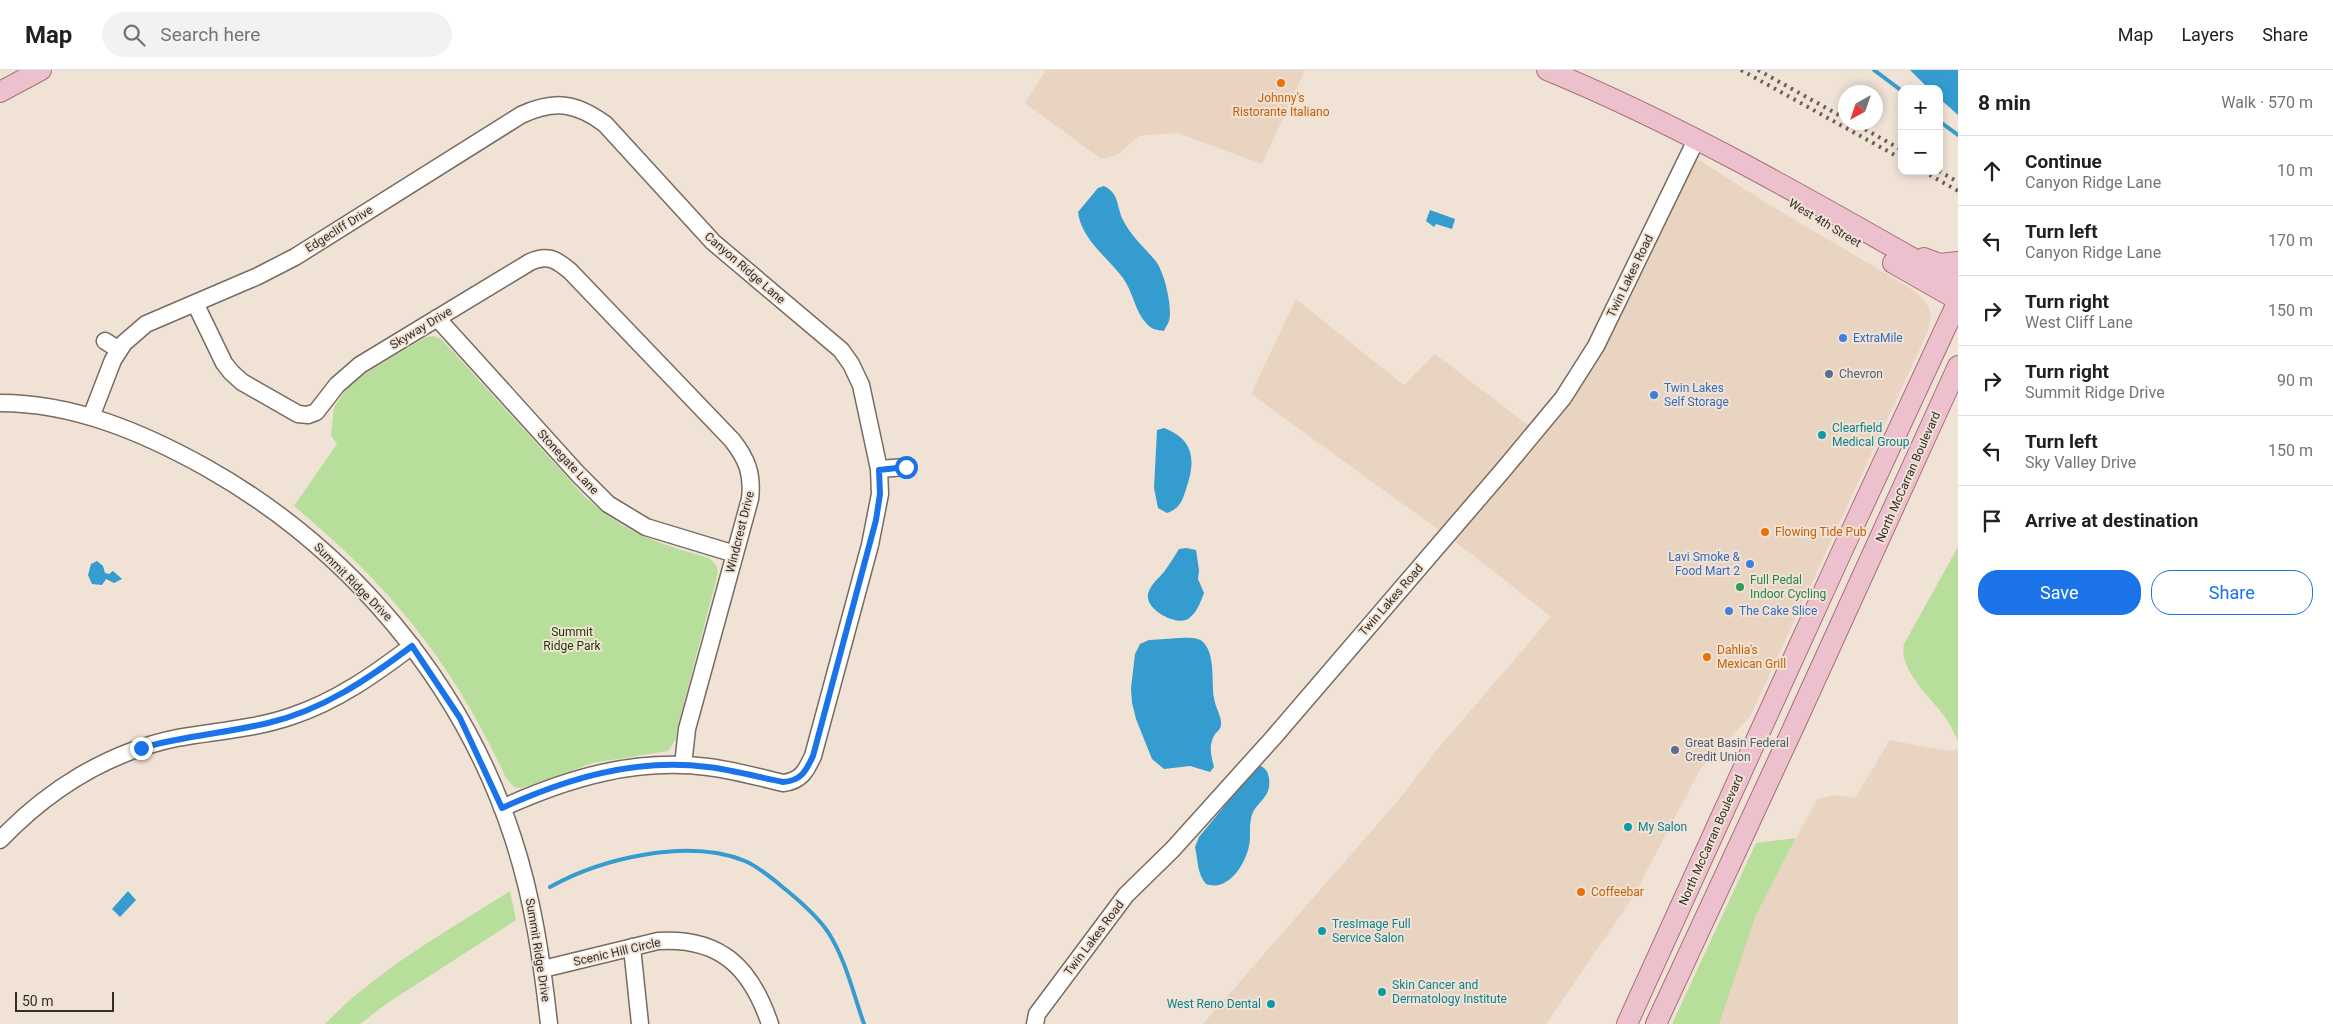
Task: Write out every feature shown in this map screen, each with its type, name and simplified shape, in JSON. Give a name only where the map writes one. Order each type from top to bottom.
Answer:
[{"type":"main road","points":[[0,92],[41,70]]},
{"type":"main road","name":"West 4th Street","points":[[1547,70],[1637,110],[1772,179],[1958,284]]},
{"type":"main road","name":"West 4th Street","points":[[1696,140],[1834,229],[1958,301]]},
{"type":"main road","points":[[1897,249],[1940,264],[1958,262]]},
{"type":"main road","name":"North McCarran Boulevard","points":[[1627,1024],[1958,301]]},
{"type":"main road","name":"North McCarran Boulevard","points":[[1656,1024],[1958,366]]},
{"type":"main road","points":[[1769,712],[1796,722]]},
{"type":"street","name":"Edgecliff Drive","points":[[91,416],[105,378],[119,350],[146,324],[295,257],[521,116],[537,108],[558,105]]},
{"type":"street","name":"Canyon Ridge Lane","points":[[558,105],[580,109],[605,124],[714,242],[841,350],[851,364],[861,385],[879,470],[880,494],[870,545],[813,756],[800,778],[792,782],[783,782],[734,771],[683,765]]},
{"type":"street","name":"Twin Lakes Road","points":[[1035,1024],[1037,1014],[1078,962],[1122,900],[1173,849],[1273,738],[1498,477],[1563,398],[1603,331],[1696,140]]},
{"type":"street","name":"Skyway Drive","points":[[195,303],[224,363],[231,372],[242,382],[285,408],[308,416],[316,412],[348,373],[530,262],[547,257]]},
{"type":"street","name":"Windcrest Drive","points":[[547,257],[554,259],[570,272],[743,454],[750,468],[752,484],[750,499],[687,729],[683,765]]},
{"type":"street","name":"Stonegate Lane","points":[[437,318],[571,467],[608,504],[646,527],[735,554]]},
{"type":"street","points":[[105,341],[119,350]]},
{"type":"street","name":"Summit Ridge Drive","points":[[0,403],[47,406],[91,416],[131,431],[193,460],[224,478],[282,517],[340,566],[366,592],[412,646],[460,718],[502,808],[513,836],[532,904],[543,969],[549,1024]]},
{"type":"street","points":[[879,470],[906,467]]},
{"type":"street","points":[[0,840],[18,822],[62,786],[112,759],[176,738],[244,728],[292,716],[320,705],[353,688],[412,646]]},
{"type":"street","points":[[502,808],[554,786],[602,772],[639,766],[683,765]]},
{"type":"street","name":"Scenic Hill Circle","points":[[543,969],[658,941],[694,942],[730,959],[745,972],[755,986],[770,1024]]},
{"type":"street","points":[[632,947],[640,1024]]},
{"type":"shaded area","points":[[1046,70],[1305,70],[1262,164],[1177,133],[1139,136],[1117,155],[1101,159],[1025,103]]},
{"type":"shaded area","points":[[1690,154],[1768,204],[1907,286],[1921,297],[1929,308],[1931,318],[1928,331],[1750,717],[1701,768],[1633,897],[1546,1024],[1203,1024],[1397,802],[1436,751],[1551,617],[1469,552],[1251,394],[1296,299],[1404,385],[1435,354],[1536,431],[1553,412]]},
{"type":"shaded area","points":[[1890,740],[1952,751],[1958,749],[1958,1024],[1719,1024],[1756,915],[1817,799],[1835,795],[1855,798]]},
{"type":"green space","name":"Summit Ridge Park","points":[[433,336],[441,339],[446,344],[585,497],[600,510],[643,536],[709,558],[716,566],[718,571],[717,577],[676,739],[668,751],[593,763],[522,788],[514,787],[506,778],[464,698],[416,629],[390,597],[361,567],[294,506],[337,444],[331,435],[334,407],[347,388],[361,376],[426,337]]},
{"type":"green space","points":[[1958,547],[1958,741],[1945,717],[1917,683],[1906,664],[1903,654],[1904,644]]},
{"type":"green space","points":[[1796,838],[1756,915],[1719,1024],[1672,1024],[1756,843]]},
{"type":"green space","points":[[510,891],[516,920],[386,1004],[360,1024],[325,1024],[367,986],[413,952]]},
{"type":"water","points":[[1910,70],[1958,70],[1958,115],[1943,102],[1943,85],[1925,85]]},
{"type":"water","points":[[1104,186],[1113,193],[1123,220],[1137,241],[1158,264],[1161,271],[1170,307],[1169,321],[1164,331],[1152,328],[1142,318],[1123,278],[1096,248],[1080,222],[1078,212],[1098,188]]},
{"type":"water","points":[[1430,210],[1455,219],[1452,229],[1436,224],[1434,227],[1426,221]]},
{"type":"water","points":[[1164,428],[1181,438],[1190,451],[1191,459],[1190,476],[1183,499],[1178,506],[1167,513],[1158,508],[1154,488],[1157,430]]},
{"type":"water","points":[[1179,549],[1196,550],[1199,570],[1198,579],[1204,593],[1194,614],[1183,621],[1170,618],[1156,611],[1148,600],[1148,594]]},
{"type":"water","points":[[97,561],[103,566],[105,573],[109,574],[113,571],[122,579],[114,583],[106,579],[102,585],[92,584],[88,575],[91,564]]},
{"type":"water","points":[[1191,638],[1203,642],[1210,654],[1213,692],[1221,721],[1220,729],[1211,742],[1214,767],[1210,772],[1190,766],[1164,769],[1152,759],[1136,719],[1132,703],[1131,688],[1135,654],[1140,644],[1149,640]]},
{"type":"water","points":[[1261,766],[1267,772],[1269,778],[1268,791],[1253,813],[1250,822],[1249,846],[1244,861],[1228,881],[1214,885],[1206,884],[1199,871],[1195,847],[1199,837],[1255,769]]},
{"type":"water","points":[[128,891],[136,900],[120,917],[112,909]]},
{"type":"waterway","points":[[1874,70],[1898,88]]},
{"type":"waterway","points":[[1943,124],[1958,135]]},
{"type":"waterway","points":[[550,887],[594,867],[646,854],[698,851],[722,854],[745,861],[766,874],[797,899],[824,926],[844,965],[864,1024]]},
{"type":"railway","points":[[1741,70],[1898,157]]},
{"type":"railway","points":[[1758,70],[1838,115]]},
{"type":"railway","points":[[1866,130],[1898,148]]},
{"type":"railway","points":[[1943,173],[1958,182]]},
{"type":"railway","points":[[1930,175],[1958,191]]},
{"type":"place","name":"Johnny's Ristorante Italiano","points":[[1281,83]]},
{"type":"place","name":"ExtraMile","points":[[1843,338]]},
{"type":"place","name":"Chevron","points":[[1829,374]]},
{"type":"place","name":"Twin Lakes Self Storage","points":[[1654,395]]},
{"type":"place","name":"Clearfield Medical Group","points":[[1822,435]]},
{"type":"place","name":"Flowing Tide Pub","points":[[1765,532]]},
{"type":"place","name":"Lavi Smoke & Food Mart 2","points":[[1750,564]]},
{"type":"place","name":"Full Pedal Indoor Cycling","points":[[1740,587]]},
{"type":"place","name":"The Cake Slice","points":[[1729,611]]},
{"type":"place","name":"Dahlia's Mexican Grill","points":[[1707,657]]},
{"type":"place","name":"Great Basin Federal Credit Union","points":[[1675,750]]},
{"type":"place","name":"My Salon","points":[[1628,827]]},
{"type":"place","name":"Coffeebar","points":[[1581,892]]},
{"type":"place","name":"TresImage Full Service Salon","points":[[1322,931]]},
{"type":"place","name":"Skin Cancer and Dermatology Institute","points":[[1382,992]]},
{"type":"place","name":"West Reno Dental","points":[[1271,1004]]},
{"type":"route","points":[[141,748],[176,738],[244,728],[292,716],[320,705],[353,688],[377,673],[412,646],[442,688],[460,718],[502,808],[577,778],[639,766],[683,765],[709,767],[783,782],[792,782],[800,778],[807,770],[813,756],[876,520],[880,494],[879,470],[906,467]]}]
